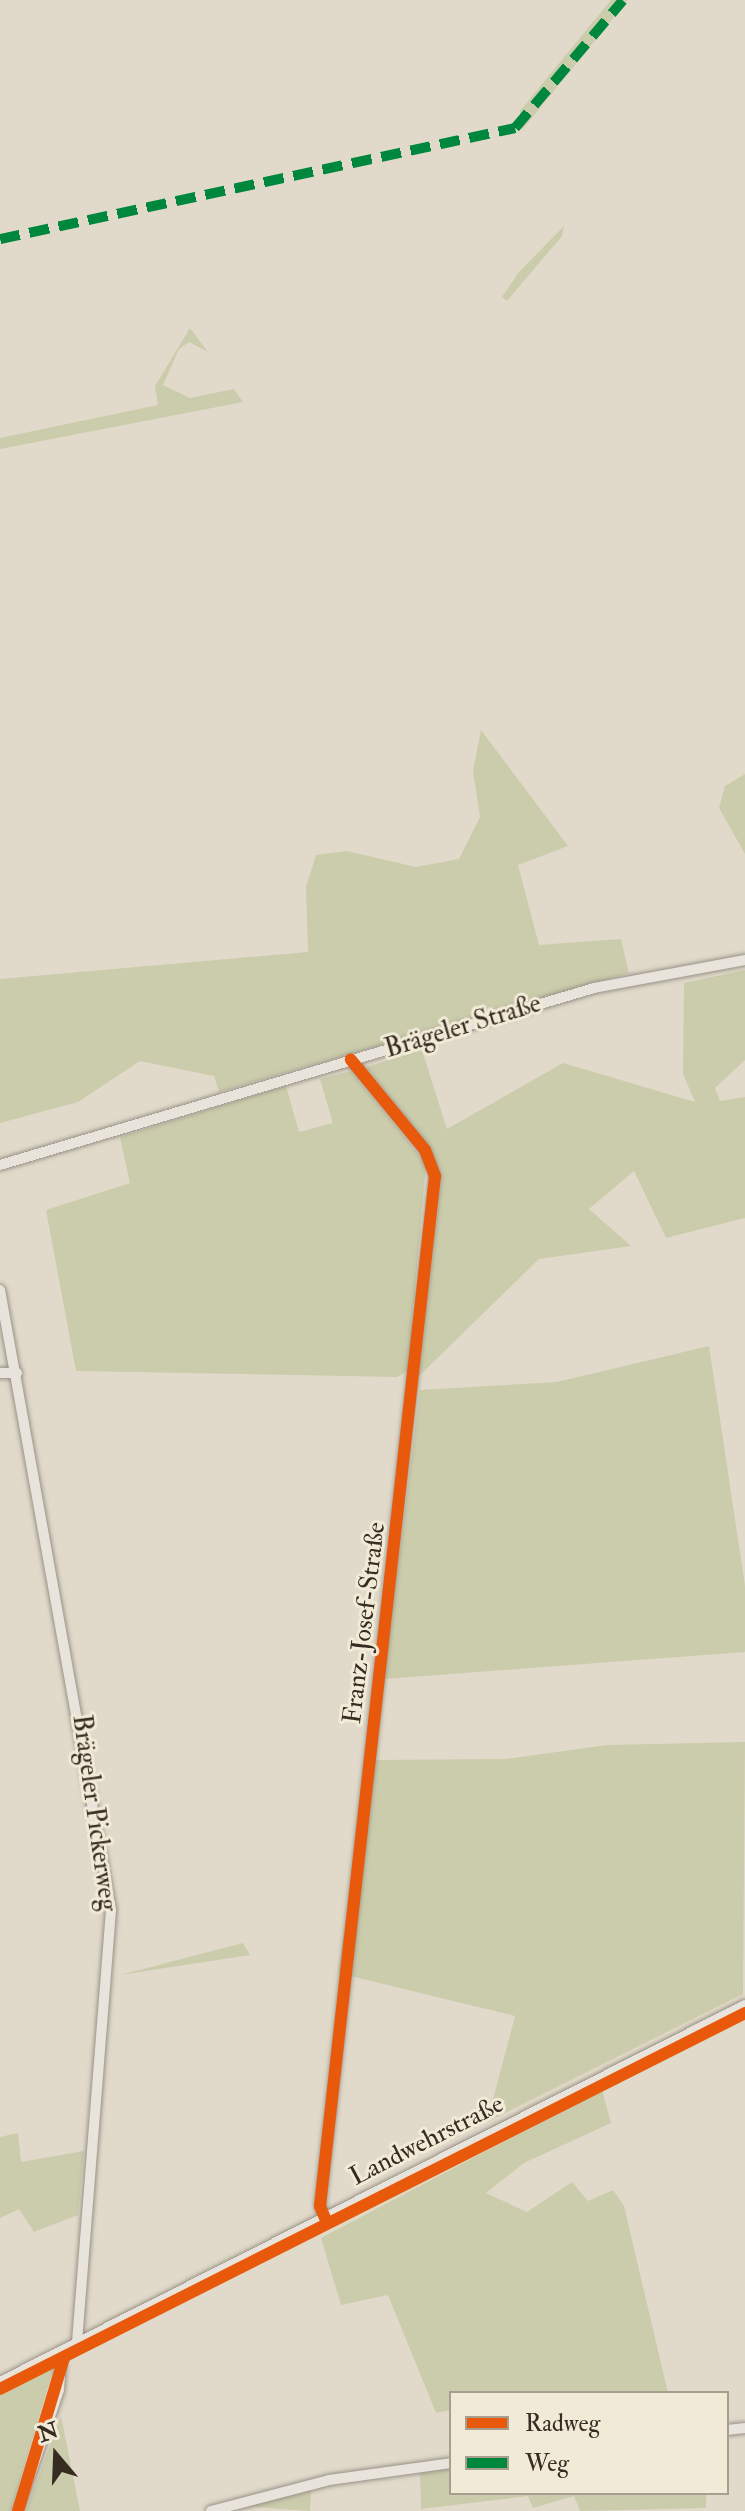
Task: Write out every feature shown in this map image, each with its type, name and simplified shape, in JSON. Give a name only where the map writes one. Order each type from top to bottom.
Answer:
[{"type":"street","name":"Brägeler Straße","points":[[0,1165],[594,988],[745,960]]},
{"type":"street","name":"Franz-Josef-Straße","points":[[325,2218],[320,2206],[435,1176],[425,1150],[351,1060]]},
{"type":"street","name":"Brägeler Pickerweg","points":[[0,1290],[111,1910],[77,2343]]},
{"type":"street","points":[[0,1373],[17,1373]]},
{"type":"street","name":"Landwehrstraße","points":[[0,2382],[745,2005]]},
{"type":"street","points":[[18,2511],[59,2390],[62,2351]]},
{"type":"street","points":[[211,2511],[329,2480],[449,2463]]},
{"type":"green space","points":[[611,0],[628,0],[522,130],[520,111]]},
{"type":"green space","points":[[564,226],[562,236],[507,301],[502,297],[519,272]]},
{"type":"green space","points":[[190,328],[208,352],[189,342],[179,349],[163,385],[190,398],[234,389],[243,402],[0,449],[0,438],[158,405],[155,386]]},
{"type":"green space","points":[[481,730],[568,846],[518,865],[539,945],[621,939],[629,973],[219,1092],[214,1076],[140,1061],[78,1102],[0,1123],[0,979],[308,952],[306,887],[316,855],[347,851],[416,867],[459,859],[480,817],[473,771]]},
{"type":"green space","points":[[745,774],[745,854],[719,808],[725,786]]},
{"type":"green space","points":[[745,970],[745,1060],[715,1088],[720,1101],[745,1097],[745,1218],[666,1238],[634,1171],[589,1209],[631,1246],[539,1259],[419,1376],[441,1182],[425,1141],[366,1067],[422,1050],[447,1129],[563,1063],[695,1102],[683,1074],[684,983]]},
{"type":"green space","points":[[351,1071],[426,1163],[408,1371],[397,1377],[76,1371],[46,1210],[130,1183],[120,1137],[286,1086],[299,1132],[333,1123],[320,1079]]},
{"type":"green space","points":[[709,1346],[745,1586],[745,1652],[384,1679],[420,1390],[557,1382]]},
{"type":"green space","points":[[745,1742],[743,1994],[487,2122],[515,2016],[338,1973],[369,1760],[507,1759],[607,1745]]},
{"type":"green space","points":[[243,1943],[250,1955],[120,1975]]},
{"type":"green space","points":[[602,2090],[611,2123],[524,2163],[486,2193],[527,2212],[572,2182],[588,2201],[613,2190],[624,2206],[668,2391],[449,2391],[449,2410],[436,2413],[388,2295],[341,2305],[321,2238]]},
{"type":"green space","points":[[18,2133],[21,2162],[84,2151],[78,2215],[34,2232],[19,2209],[0,2218],[0,2137]]},
{"type":"green space","points":[[54,2367],[11,2511],[0,2511],[0,2394]]},
{"type":"green space","points":[[61,2416],[80,2511],[26,2511]]},
{"type":"green space","points":[[449,2468],[449,2495],[706,2495],[706,2508],[580,2511],[574,2496],[533,2508],[528,2496],[421,2509],[420,2472]]},
{"type":"green space","points":[[311,2489],[310,2511],[242,2506]]},
{"type":"marked path","points":[[0,239],[515,128],[623,0]]},
{"type":"cycle path","points":[[325,2218],[320,2206],[435,1176],[425,1150],[351,1060]]},
{"type":"cycle path","points":[[0,2389],[745,2013]]},
{"type":"cycle path","points":[[18,2511],[64,2358]]}]
